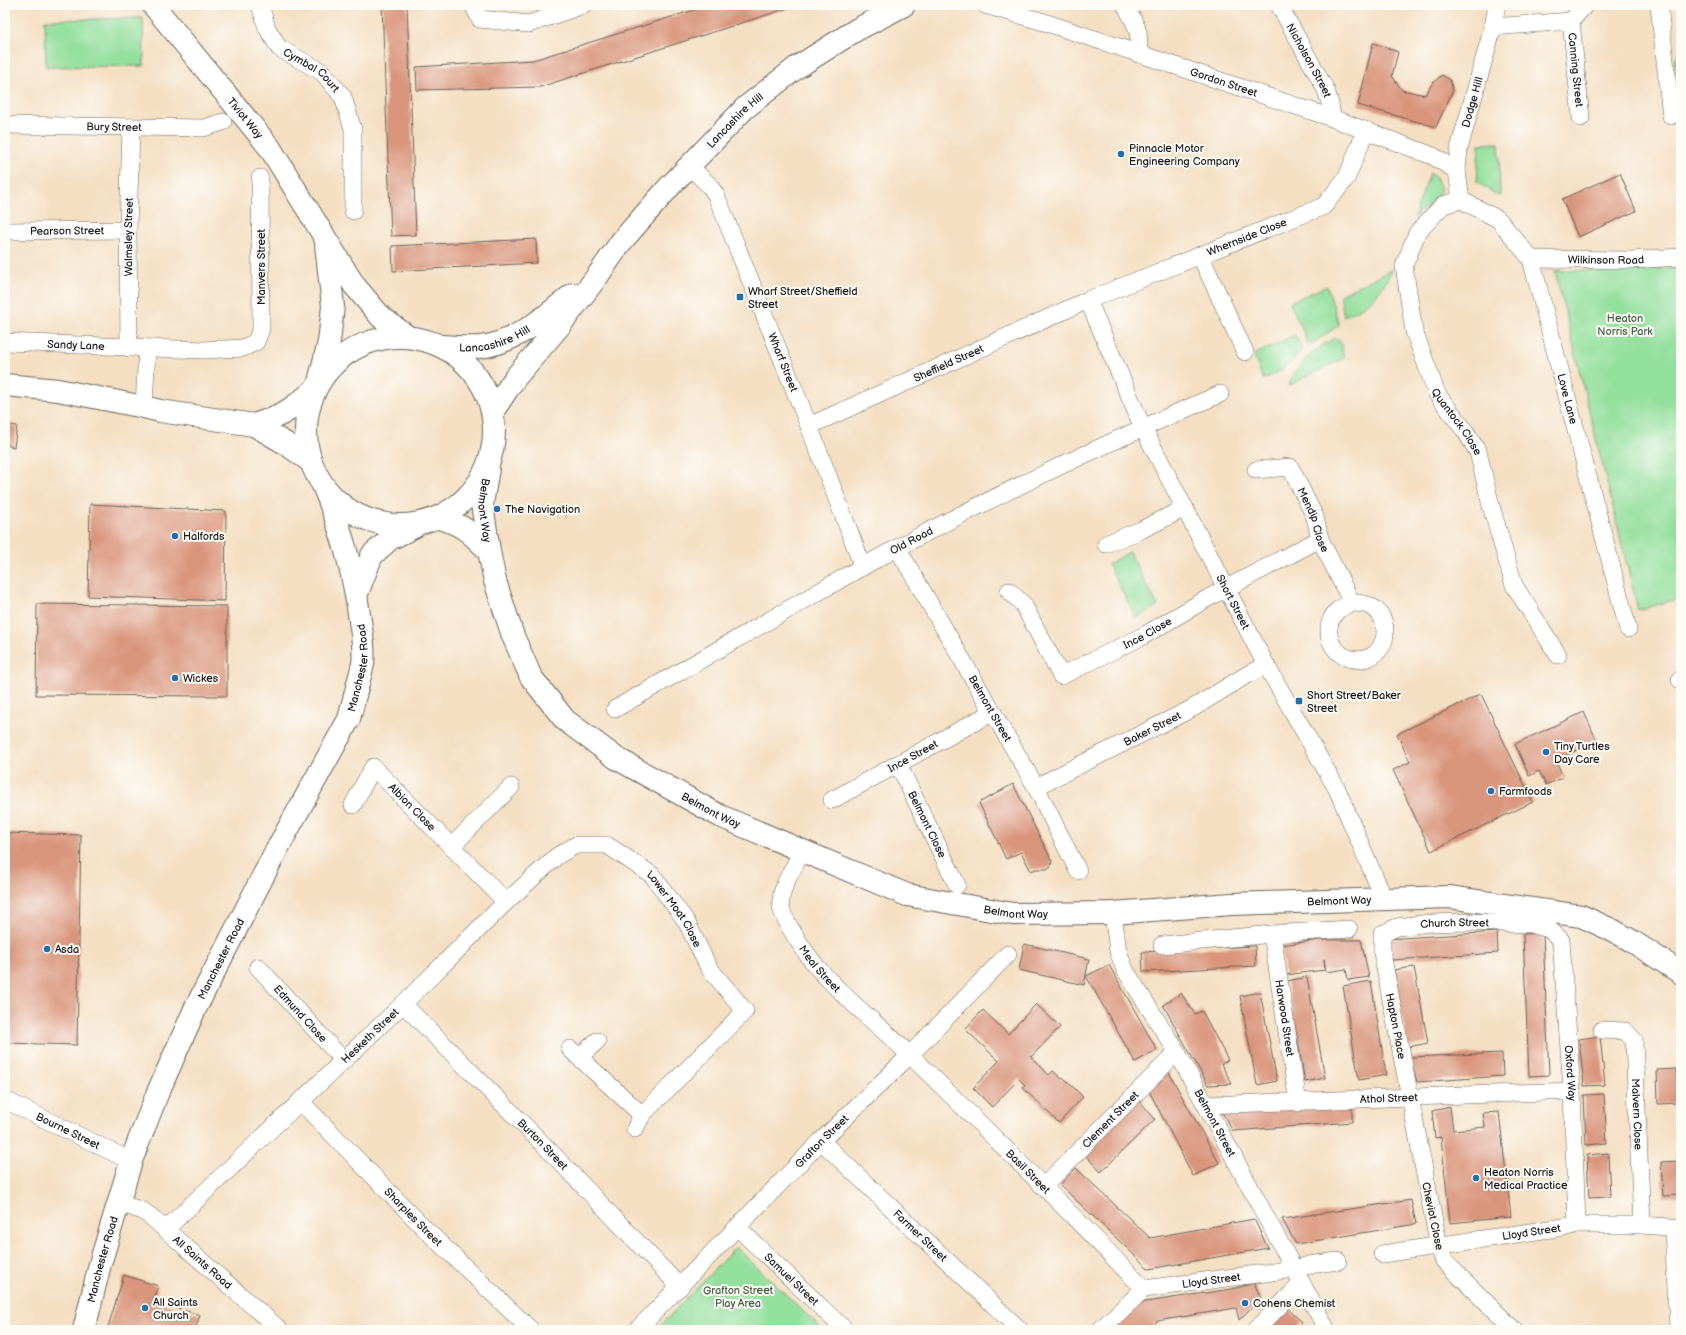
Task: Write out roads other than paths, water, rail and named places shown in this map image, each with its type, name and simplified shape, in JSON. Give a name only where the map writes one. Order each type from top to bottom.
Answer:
[{"type":"main road","name":"Tiviot Way","points":[[153,5],[270,148],[354,285],[381,317],[408,337]]},
{"type":"main road","name":"Lancashire Hill","points":[[493,411],[515,378],[561,324],[621,242],[688,166],[745,108],[796,68],[856,30],[904,5]]},
{"type":"main road","name":"Tiviot Way","points":[[317,386],[329,342],[333,306],[325,239]]},
{"type":"main road","name":"Lancashire Hill","points":[[442,346],[480,347],[510,339],[544,318],[599,274]]},
{"type":"main road","points":[[254,425],[279,417],[290,410],[317,386],[335,363],[357,347],[382,338],[408,337],[426,340],[442,346]]},
{"type":"main road","name":"Belmont Way","points":[[442,346],[466,362],[483,385],[493,411],[495,431],[494,445],[482,504],[495,581],[511,629],[531,677],[565,720],[616,758],[720,816],[907,895],[1012,914],[1113,913],[1232,904],[1449,896],[1580,916],[1632,940],[1681,973]]},
{"type":"main road","points":[[5,385],[58,390],[160,411],[254,425],[285,442],[310,461]]},
{"type":"main road","points":[[317,386],[308,408],[306,435],[310,461],[324,488],[342,507],[365,520],[391,526],[417,525],[439,518],[457,508],[488,469]]},
{"type":"main road","name":"Manchester Road","points":[[84,1330],[100,1264],[131,1161],[158,1092],[195,1009],[277,848],[349,719],[364,656],[356,596],[337,520],[324,488]]},
{"type":"main road","name":"Belmont Way","points":[[439,518],[456,523],[474,536],[489,551]]},
{"type":"main road","name":"Manchester Road","points":[[356,596],[372,555],[390,540],[417,525]]},
{"type":"street","name":"Cymbal Court","points":[[260,5],[267,28],[279,48],[322,72],[343,97],[353,129],[353,211]]},
{"type":"street","points":[[473,5],[480,19],[529,24],[583,5]]},
{"type":"street","name":"Gordon Street","points":[[985,5],[1044,22],[1332,118],[1433,156],[1457,170]]},
{"type":"street","points":[[1125,5],[1140,39],[1138,54]]},
{"type":"street","name":"Nicholson Street","points":[[1279,5],[1326,90],[1332,118]]},
{"type":"street","name":"Dodge Hill","points":[[1460,200],[1457,170],[1459,149],[1498,5]]},
{"type":"street","points":[[1493,26],[1571,21],[1585,5]]},
{"type":"street","points":[[1659,5],[1670,116]]},
{"type":"street","name":"Canning Street","points":[[1571,21],[1581,118]]},
{"type":"street","name":"Bury Street","points":[[5,125],[204,128],[223,122]]},
{"type":"street","name":"Walmsley Street","points":[[129,348],[128,230],[131,127]]},
{"type":"street","name":"Whernside Close","points":[[1088,300],[1200,254],[1324,206],[1347,177],[1366,130]]},
{"type":"street","name":"Wharf Street","points":[[688,166],[709,185],[716,195],[809,426],[863,567]]},
{"type":"street","name":"Manvers Street","points":[[244,348],[256,342],[261,329],[260,178]]},
{"type":"street","name":"Love Lane","points":[[1460,200],[1498,219],[1531,259],[1628,628]]},
{"type":"street","name":"Quantock Close","points":[[1460,200],[1443,205],[1417,233],[1404,266],[1414,331],[1437,394],[1466,432],[1478,452],[1491,506],[1514,584],[1558,655]]},
{"type":"street","name":"Pearson Street","points":[[5,231],[128,230]]},
{"type":"street","points":[[1200,254],[1245,352]]},
{"type":"street","name":"Wilkinson Road","points":[[1531,259],[1632,260],[1681,257]]},
{"type":"street","name":"Sheffield Street","points":[[809,426],[1088,300]]},
{"type":"street","name":"Short Street","points":[[1088,300],[1143,428],[1266,665],[1337,789],[1384,899]]},
{"type":"street","name":"Sandy Lane","points":[[5,342],[203,350],[244,348]]},
{"type":"street","points":[[144,407],[147,348]]},
{"type":"street","name":"Old Road","points":[[615,709],[863,567],[1056,467],[1220,394]]},
{"type":"street","name":"Mendip Close","points":[[1256,470],[1290,467],[1315,517],[1320,539],[1352,603]]},
{"type":"street","points":[[1106,544],[1140,530],[1185,508]]},
{"type":"street","name":"Ince Close","points":[[1009,591],[1023,604],[1061,676],[1143,636],[1208,598],[1320,539]]},
{"type":"street","name":"Belmont Street","points":[[898,549],[1036,787],[1078,871]]},
{"type":"street","name":"Baker Street","points":[[1036,787],[1193,708],[1266,665]]},
{"type":"street","name":"Ince Street","points":[[832,800],[993,712]]},
{"type":"street","name":"Albion Close","points":[[353,805],[376,761],[451,847],[506,902]]},
{"type":"street","name":"Belmont Close","points":[[898,764],[957,884]]},
{"type":"street","points":[[451,847],[512,787]]},
{"type":"street","name":"Hesketh Street","points":[[166,1229],[403,1004],[506,902],[557,856],[576,845]]},
{"type":"street","name":"Lower Moat Close","points":[[576,845],[607,845],[652,875],[686,921],[709,968],[750,1007],[639,1122],[574,1053],[597,1041]]},
{"type":"street","name":"Meal Street","points":[[798,859],[783,890],[781,906],[789,924],[816,966],[846,997],[910,1055]]},
{"type":"street","name":"Belmont Street","points":[[1113,913],[1118,951],[1125,970],[1177,1052],[1327,1330]]},
{"type":"street","name":"Church Street","points":[[1382,953],[1382,934],[1397,927],[1430,923],[1467,922],[1530,924],[1549,928]]},
{"type":"street","name":"Oxford Way","points":[[1549,928],[1561,940],[1572,1091],[1577,1225]]},
{"type":"street","points":[[1162,945],[1272,934],[1349,929]]},
{"type":"street","name":"Harwood Street","points":[[1272,934],[1298,1103]]},
{"type":"street","name":"Hapton Place","points":[[1382,953],[1409,1098]]},
{"type":"street","name":"Grafton Street","points":[[637,1330],[1008,954]]},
{"type":"street","name":"Edmund Close","points":[[258,967],[343,1060]]},
{"type":"street","name":"Burton Street","points":[[403,1004],[544,1145],[680,1287]]},
{"type":"street","name":"Malvern Close","points":[[1602,1030],[1625,1031],[1634,1040],[1642,1225]]},
{"type":"street","name":"Clement Street","points":[[1044,1186],[1177,1052]]},
{"type":"street","name":"Basil Street","points":[[910,1055],[1044,1186],[1144,1289]]},
{"type":"street","name":"Athol Street","points":[[1206,1105],[1298,1103],[1572,1091]]},
{"type":"street","name":"Cheviot Close","points":[[1409,1098],[1439,1247],[1444,1261],[1514,1330]]},
{"type":"street","name":"Bourne Street","points":[[5,1100],[131,1161]]},
{"type":"street","name":"Sharples Street","points":[[300,1101],[428,1232],[531,1330]]},
{"type":"street","name":"Farmer Street","points":[[822,1141],[1020,1330]]},
{"type":"street","name":"All Saints Road","points":[[119,1203],[143,1211],[166,1229],[280,1330]]},
{"type":"street","name":"Lloyd Street","points":[[1382,1254],[1439,1247],[1577,1225],[1642,1225],[1677,1228]]},
{"type":"street","name":"Samuel Street","points":[[738,1228],[845,1330]]},
{"type":"street","points":[[1677,1228],[1678,1330]]},
{"type":"street","name":"Lloyd Street","points":[[1144,1289],[1298,1276],[1309,1265],[1338,1260]]},
{"type":"street","points":[[1256,1330],[1298,1276]]},
{"type":"street","points":[[1100,1330],[1144,1289]]},
{"type":"place","name":"Pinnacle Motor Engineering Company","points":[[1121,154]]},
{"type":"place","name":"Wharf Street/Sheffield Street","points":[[740,297]]},
{"type":"place","name":"The Navigation","points":[[497,509]]},
{"type":"place","name":"Halfords","points":[[175,536]]},
{"type":"place","name":"Wickes","points":[[175,678]]},
{"type":"place","name":"Short Street/Baker Street","points":[[1299,701]]},
{"type":"place","name":"Tiny Turtles Day Care","points":[[1546,752]]},
{"type":"place","name":"Farmfoods","points":[[1491,791]]},
{"type":"place","name":"Asda","points":[[47,949]]},
{"type":"place","name":"Heaton Norris Medical Practice","points":[[1476,1178]]},
{"type":"place","name":"Cohens Chemist","points":[[1245,1303]]},
{"type":"place","name":"All Saints Church","points":[[145,1308]]},
{"type":"park label","name":"Heaton Norris Park","points":[[1625,324]]},
{"type":"park label","name":"Grafton Street Play Area","points":[[738,1296]]}]
